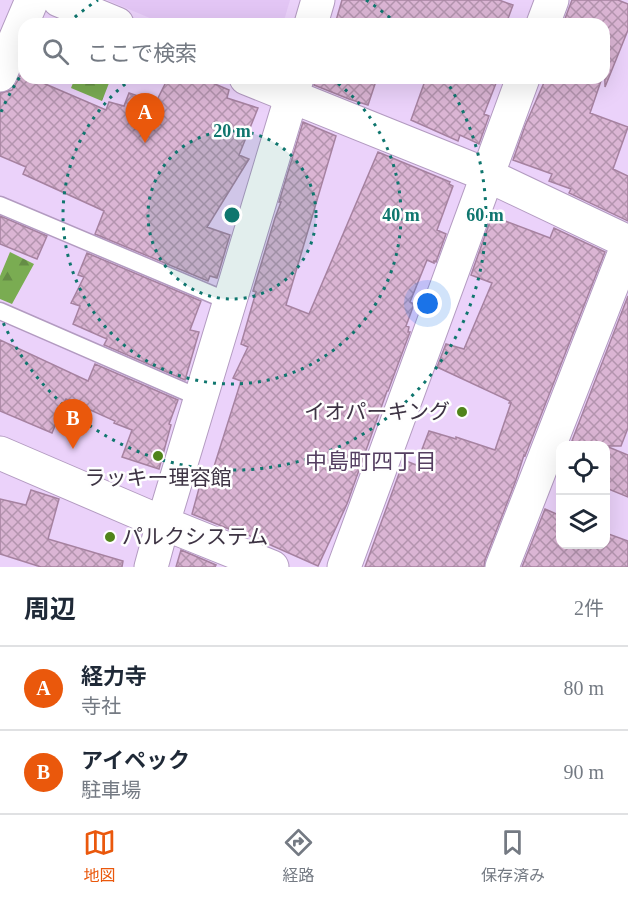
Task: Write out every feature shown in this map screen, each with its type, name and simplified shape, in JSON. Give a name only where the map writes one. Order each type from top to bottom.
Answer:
[{"type":"street","points":[[24,18],[32,0]]},
{"type":"street","points":[[59,0],[102,18]]},
{"type":"street","points":[[313,18],[318,0]]},
{"type":"street","points":[[545,18],[552,0]]},
{"type":"street","points":[[0,75],[18,33]]},
{"type":"street","points":[[278,84],[294,87],[488,175],[628,243],[502,567]]},
{"type":"street","points":[[344,567],[521,84]]},
{"type":"street","points":[[151,567],[294,87]]},
{"type":"street","points":[[0,453],[272,567]]},
{"type":"lane","points":[[0,205],[230,302]]},
{"type":"lane","points":[[0,311],[200,398]]},
{"type":"shaded area","points":[[107,0],[290,0],[285,18],[150,18]]},
{"type":"green space","points":[[73,84],[109,84],[102,101],[71,88]]},
{"type":"green space","points":[[10,252],[34,264],[12,304],[0,299],[0,276]]},
{"type":"building","points":[[342,0],[499,0],[513,5],[508,18],[337,18]]},
{"type":"building","points":[[572,0],[618,0],[628,4],[628,30],[610,75],[610,18],[565,18]]},
{"type":"building","points":[[18,80],[18,84],[45,84],[106,110],[109,102],[124,106],[129,93],[156,102],[165,84],[215,84],[229,90],[227,98],[258,108],[239,155],[249,159],[207,227],[230,235],[217,278],[210,276],[208,281],[95,234],[104,211],[23,174],[26,167],[0,156],[0,93],[12,90]]},
{"type":"building","points":[[314,84],[375,84],[368,105]]},
{"type":"building","points":[[424,84],[496,84],[484,114],[489,116],[479,144],[460,135],[458,141],[411,120]]},
{"type":"building","points":[[543,84],[600,84],[590,113],[628,127],[613,169],[628,176],[628,221],[569,193],[571,189],[549,181],[552,174],[513,160]]},
{"type":"building","points":[[303,122],[336,136],[286,305],[309,314],[378,152],[450,182],[449,184],[453,186],[437,230],[446,234],[436,262],[427,260],[410,302],[414,304],[406,326],[409,327],[408,332],[410,332],[347,504],[318,566],[230,527],[229,529],[192,514],[204,470],[212,473],[241,381],[233,378],[248,347],[241,344],[256,292],[253,291]]},
{"type":"building","points":[[0,216],[47,236],[37,259],[0,244]]},
{"type":"building","points":[[492,216],[550,238],[554,228],[605,252],[524,455],[484,567],[365,567],[404,460],[416,465],[429,431],[495,450],[510,401],[437,367],[446,344],[464,349],[492,283],[471,275]]},
{"type":"building","points":[[87,253],[201,301],[190,330],[199,332],[185,380],[104,345],[107,339],[73,324],[80,306],[71,303],[84,277],[78,275]]},
{"type":"building","points":[[628,296],[628,428],[621,446],[610,446],[610,441],[572,441]]},
{"type":"building","points":[[0,340],[88,381],[95,364],[178,400],[169,424],[171,425],[159,469],[122,457],[132,430],[66,399],[52,433],[0,411]]},
{"type":"building","points":[[610,448],[628,455],[628,497],[610,490]]},
{"type":"building","points":[[31,490],[59,499],[48,539],[123,561],[122,567],[41,567],[0,554],[0,499],[26,505]]},
{"type":"building","points":[[545,509],[556,514],[556,549],[610,549],[610,534],[628,541],[628,567],[522,567]]},
{"type":"building","points":[[181,550],[216,565],[215,567],[176,567]]},
{"type":"place","name":"経力寺","points":[[145,143]]},
{"type":"place","name":"イオパーキング","points":[[462,412]]},
{"type":"place","name":"アイペック","points":[[73,449]]},
{"type":"place","name":"ラッキー理容館","points":[[158,456]]},
{"type":"place","name":"パルクシステム","points":[[110,537]]},
{"type":"district","name":"中島町四丁目","points":[[371,461]]}]
